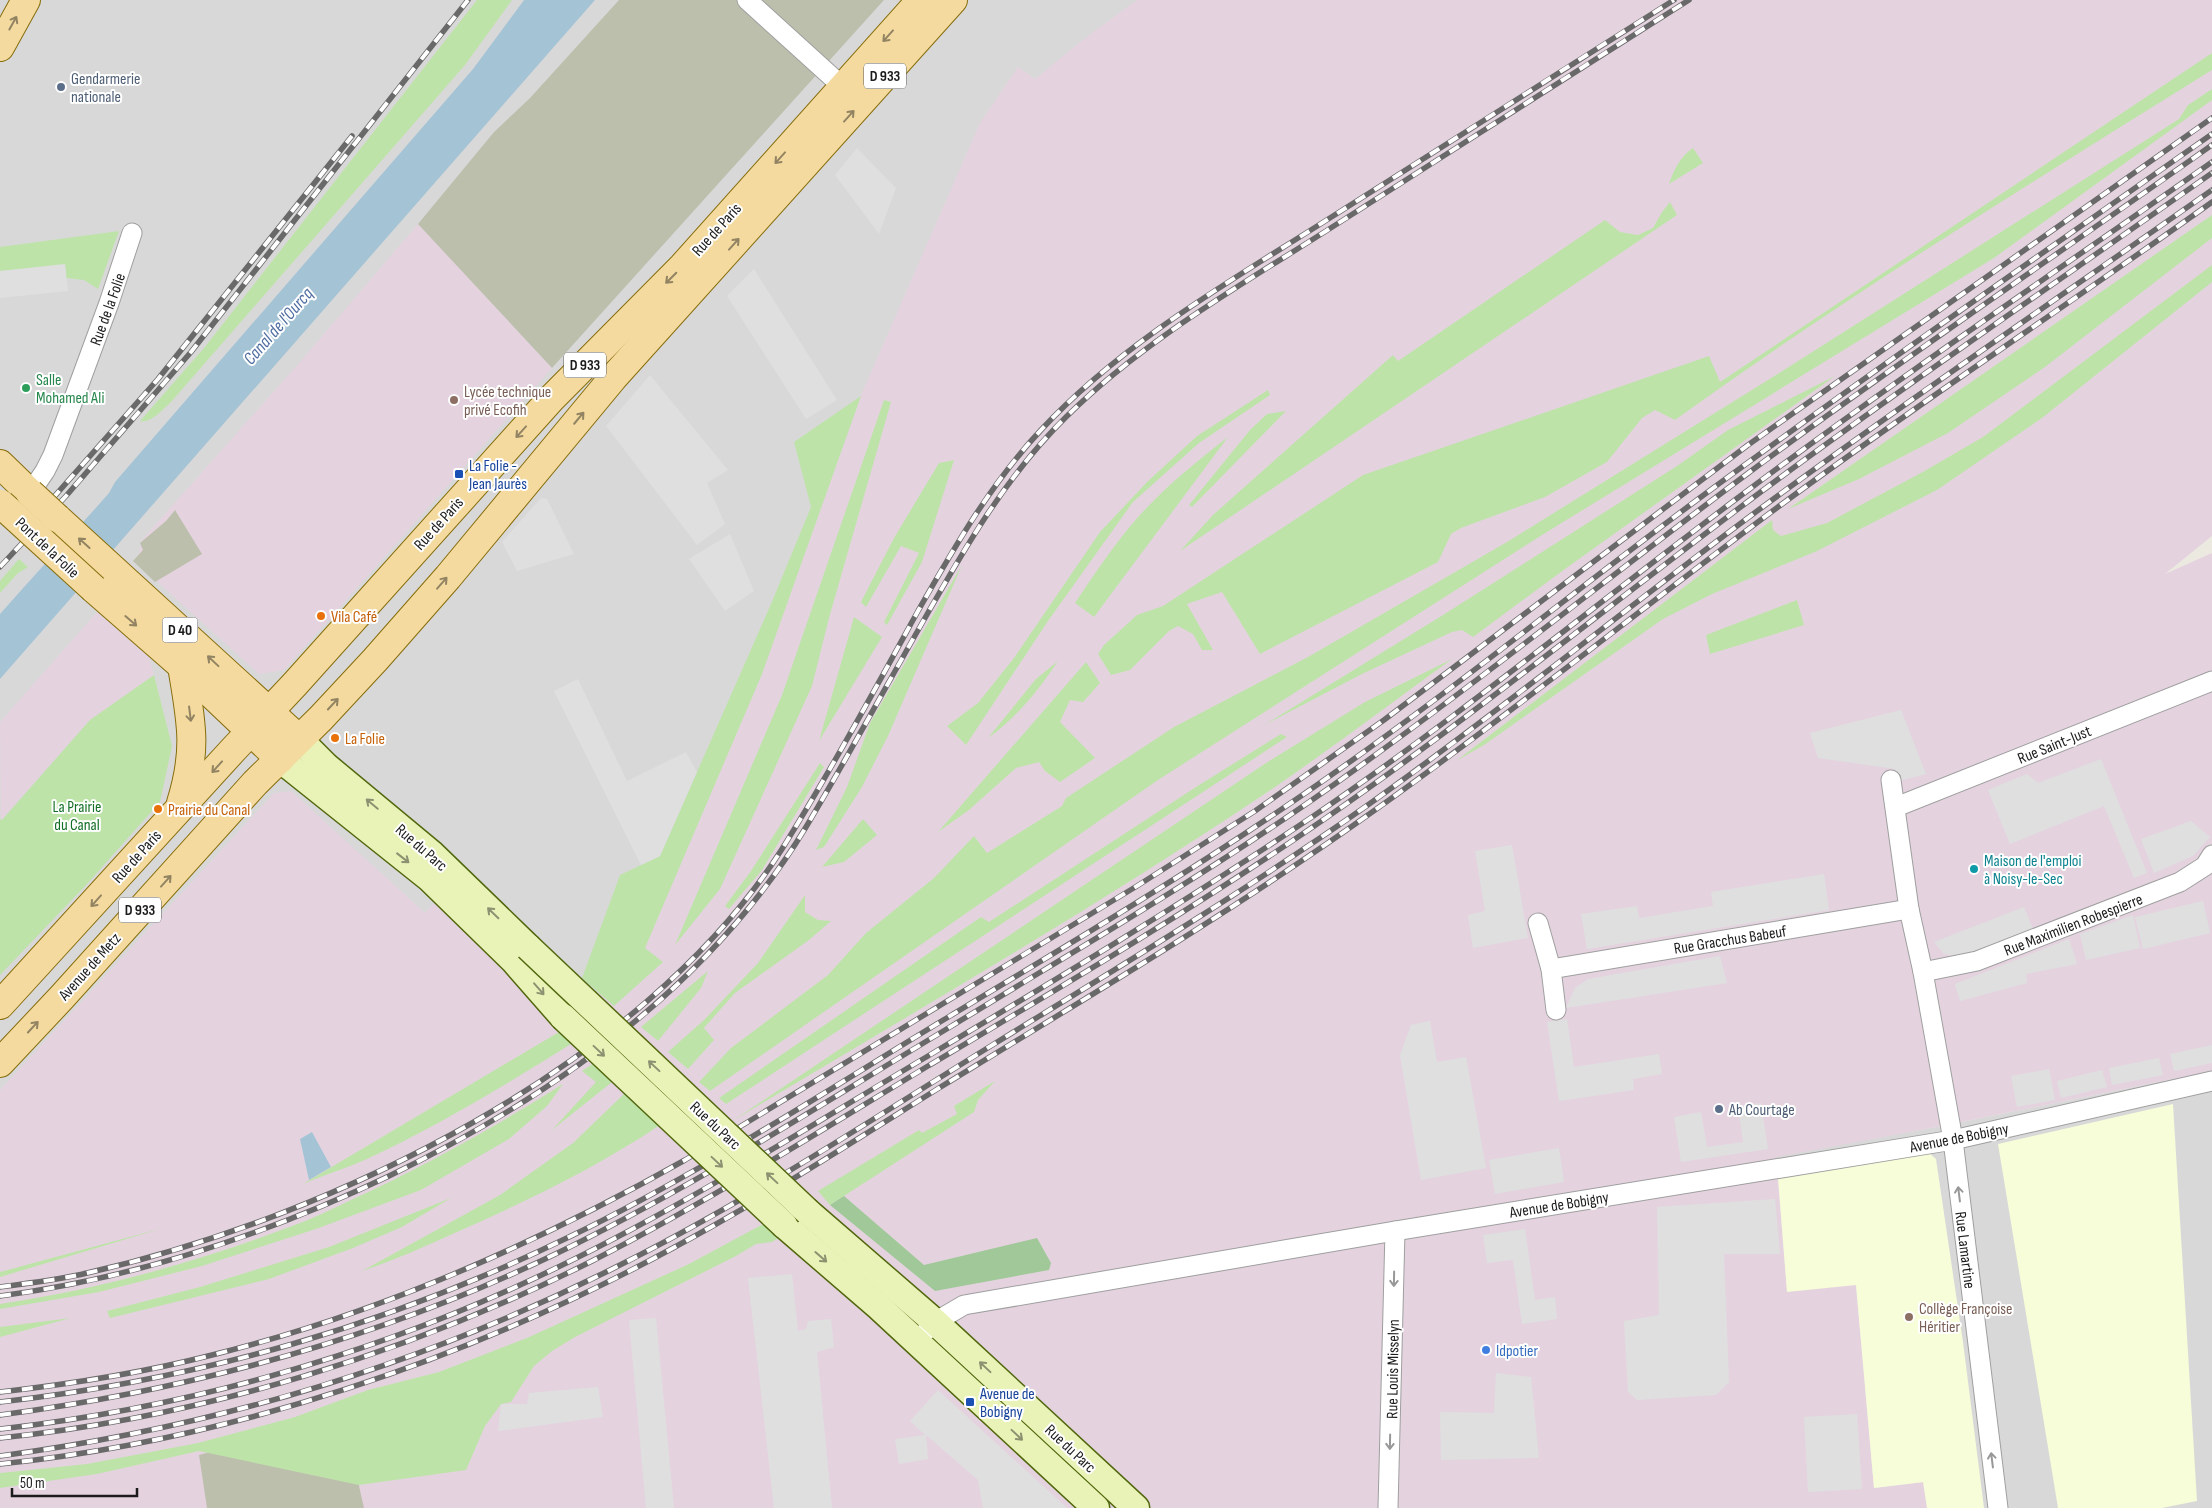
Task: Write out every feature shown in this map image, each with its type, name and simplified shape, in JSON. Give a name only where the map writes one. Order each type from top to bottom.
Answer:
[{"type":"main road","points":[[0,47],[26,0]]},
{"type":"main road","name":"Rue de Paris","points":[[0,1005],[551,399],[683,266],[921,0]]},
{"type":"main road","name":"Rue de Paris","points":[[280,758],[375,660],[448,577],[613,378],[953,0]]},
{"type":"main road","name":"D 40","points":[[0,464],[30,493]]},
{"type":"main road","name":"Pont de la Folie","points":[[30,493],[111,567],[259,722]]},
{"type":"main road","name":"Pont de la Folie","points":[[1,503],[94,589],[182,666]]},
{"type":"main road","points":[[180,808],[190,773],[193,743],[190,707],[182,666]]},
{"type":"main road","name":"D 40","points":[[182,666],[259,722],[299,739]]},
{"type":"main road","name":"D 40","points":[[259,722],[280,758]]},
{"type":"main road","name":"Rue du Parc","points":[[299,739],[326,766],[432,854],[521,954],[563,1017],[784,1225],[879,1307],[1096,1508]]},
{"type":"main road","name":"Rue du Parc","points":[[280,758],[521,954],[808,1212],[935,1322],[1136,1508]]},
{"type":"main road","name":"Avenue de Metz","points":[[0,1063],[255,783],[280,758]]},
{"type":"street","points":[[747,0],[843,87]]},
{"type":"street","name":"Rue de la Folie","points":[[30,493],[53,455],[109,303],[132,232]]},
{"type":"street","name":"Rue Saint-Just","points":[[1896,808],[2212,681]]},
{"type":"street","points":[[1892,780],[1908,910],[1923,972],[1953,1140]]},
{"type":"street","name":"Rue Maximilien Robespierre","points":[[1923,972],[1977,962],[2171,886],[2204,866],[2212,855]]},
{"type":"street","name":"Rue Gracchus Babeuf","points":[[1551,969],[1908,910]]},
{"type":"street","points":[[1538,923],[1551,969],[1556,1010]]},
{"type":"street","name":"Avenue de Bobigny","points":[[916,1342],[935,1322],[964,1305],[1395,1231],[1953,1140],[2212,1081]]},
{"type":"street","name":"Rue Lamartine","points":[[1953,1140],[1998,1508]]},
{"type":"street","name":"Rue Louis Misselyn","points":[[1388,1508],[1395,1231]]},
{"type":"shaded area","points":[[0,0],[2212,0],[2212,99],[0,1363]]},
{"type":"shaded area","points":[[619,0],[884,0],[552,368],[418,224],[494,132],[530,98]]},
{"type":"shaded area","points":[[1137,0],[2212,0],[2212,536],[2165,574],[2212,553],[2212,1071],[1942,1126],[1776,1157],[1787,1291],[1856,1284],[1874,1488],[1924,1482],[1927,1508],[0,1508],[0,1090],[274,793],[291,791],[425,913],[438,899],[486,947],[559,1032],[644,948],[762,674],[862,393],[980,123],[1018,67],[1035,79],[1088,36]]},
{"type":"shaded area","points":[[857,148],[896,188],[879,234],[835,175]]},
{"type":"shaded area","points":[[418,224],[552,368],[284,670],[259,674],[138,564],[141,541],[300,362]]},
{"type":"shaded area","points":[[65,264],[68,291],[0,298],[0,271]]},
{"type":"shaded area","points":[[754,269],[837,400],[806,419],[727,296]]},
{"type":"shaded area","points":[[650,375],[728,470],[707,483],[725,524],[697,545],[606,426]]},
{"type":"shaded area","points":[[541,498],[547,499],[574,554],[517,571],[502,542]]},
{"type":"shaded area","points":[[175,510],[202,554],[155,582],[133,561],[143,550],[140,543],[166,521]]},
{"type":"shaded area","points":[[730,534],[754,591],[725,611],[689,559]]},
{"type":"shaded area","points":[[97,612],[149,657],[154,675],[90,720],[1,820],[0,722]]},
{"type":"shaded area","points":[[578,679],[627,781],[686,752],[697,772],[660,856],[641,865],[554,691]]},
{"type":"shaded area","points":[[1901,710],[1926,774],[1899,781],[1895,769],[1818,758],[1810,733]]},
{"type":"shaded area","points":[[2101,759],[2147,873],[2134,878],[2104,806],[2010,844],[1988,790],[2027,774],[2038,783]]},
{"type":"shaded area","points":[[2191,821],[2210,837],[2193,856],[2154,873],[2141,839]]},
{"type":"shaded area","points":[[1512,845],[1528,938],[1473,948],[1468,915],[1485,911],[1475,851]]},
{"type":"shaded area","points":[[1824,874],[1829,910],[1587,949],[1581,914],[1637,906],[1639,918],[1713,906],[1711,892]]},
{"type":"shaded area","points":[[2203,901],[2210,933],[2143,949],[2135,917]]},
{"type":"shaded area","points":[[2024,907],[2033,929],[1959,957],[1944,954],[1934,942]]},
{"type":"shaded area","points":[[2133,915],[2140,948],[2086,960],[2080,934]]},
{"type":"shaded area","points":[[2069,939],[2077,964],[2026,974],[2027,983],[1960,1001],[1955,984]]},
{"type":"shaded area","points":[[1720,956],[1727,983],[1566,1008],[1575,988],[1588,979]]},
{"type":"shaded area","points":[[1567,1019],[1574,1067],[1659,1054],[1662,1074],[1633,1079],[1634,1090],[1559,1101],[1547,1022]]},
{"type":"shaded area","points":[[1430,1021],[1437,1062],[1466,1057],[1486,1168],[1421,1180],[1400,1055],[1411,1025]]},
{"type":"shaded area","points":[[2212,1045],[2212,1063],[2174,1071],[2170,1054]]},
{"type":"shaded area","points":[[2159,1058],[2163,1075],[2112,1085],[2109,1068]]},
{"type":"shaded area","points":[[2049,1069],[2055,1100],[2017,1107],[2011,1076]]},
{"type":"shaded area","points":[[2102,1070],[2107,1087],[2061,1098],[2057,1081]]},
{"type":"shaded area","points":[[2212,1071],[2212,1508],[1927,1508],[1923,1482],[1856,1285],[1778,1176],[1776,1156],[1942,1126]]},
{"type":"shaded area","points":[[1761,1103],[1768,1149],[1681,1162],[1674,1117],[1701,1112],[1707,1147],[1743,1142],[1738,1106]]},
{"type":"shaded area","points":[[2173,1104],[2197,1501],[2162,1508],[2058,1508],[1998,1144]]},
{"type":"shaded area","points":[[1559,1148],[1564,1182],[1495,1194],[1489,1160]]},
{"type":"shaded area","name":"Collège Françoise Héritier","points":[[1927,1151],[1936,1159],[1963,1342],[1984,1508],[1927,1508],[1923,1482],[1874,1488],[1856,1285],[1787,1292],[1778,1176]]},
{"type":"shaded area","points":[[1775,1199],[1780,1254],[1724,1254],[1729,1382],[1716,1395],[1637,1400],[1628,1392],[1624,1321],[1659,1315],[1657,1207]]},
{"type":"shaded area","points":[[1525,1229],[1535,1300],[1555,1297],[1557,1319],[1522,1324],[1513,1260],[1487,1263],[1483,1235]]},
{"type":"shaded area","points":[[792,1274],[798,1331],[806,1329],[808,1321],[831,1319],[834,1347],[817,1352],[832,1508],[774,1508],[748,1278]]},
{"type":"shaded area","points":[[656,1318],[674,1508],[646,1508],[629,1320]]},
{"type":"shaded area","points":[[1496,1373],[1531,1377],[1539,1458],[1441,1460],[1440,1412],[1494,1413]]},
{"type":"shaded area","points":[[598,1387],[603,1417],[498,1431],[501,1404],[527,1404],[529,1393]]},
{"type":"shaded area","points":[[938,1390],[1067,1508],[983,1508],[978,1480],[926,1435],[928,1459],[899,1464],[895,1439],[925,1435],[910,1421]]},
{"type":"shaded area","points":[[1857,1414],[1862,1489],[1808,1492],[1804,1417]]},
{"type":"shaded area","points":[[343,1415],[364,1508],[207,1508],[199,1455]]},
{"type":"green space","points":[[477,0],[512,0],[465,65],[171,402],[153,418],[140,421],[204,348]]},
{"type":"green space","points":[[2212,53],[2212,70],[2008,197],[1873,284],[1806,328],[1675,420],[1655,410],[1642,418],[1607,462],[1545,497],[1461,528],[1451,534],[1438,562],[1260,654],[1222,592],[1187,604],[1213,650],[1202,650],[1193,634],[1178,626],[1169,631],[1130,670],[1111,675],[1098,654],[1104,645],[1137,615],[1163,606],[1363,475],[1709,356],[1720,382]]},
{"type":"green space","points":[[2212,89],[2212,100],[1994,258],[1542,535],[1158,780],[710,1091],[699,1082],[731,1048],[828,975],[866,933],[934,878],[974,836],[987,853],[1062,806],[1066,798],[1174,727],[1308,657],[1507,542],[1776,375],[2179,119],[2188,105]]},
{"type":"green space","points":[[1693,148],[1703,163],[1669,184],[1673,173],[1684,155]]},
{"type":"green space","points":[[1670,202],[1677,215],[1180,551],[1213,515],[1393,355],[1398,361],[1605,220],[1620,232],[1638,235],[1653,228]]},
{"type":"green space","points":[[2212,215],[2212,238],[2045,367],[1948,433],[1859,479],[1788,509]]},
{"type":"green space","points":[[119,231],[98,289],[84,280],[66,278],[65,265],[0,271],[0,247]]},
{"type":"green space","points":[[2212,265],[2212,282],[2042,418],[1937,490],[1817,551],[1712,594],[1663,619],[1484,745],[1456,761],[1772,520],[1773,530],[1781,536],[1827,523],[1921,473],[1983,437]]},
{"type":"green space","points":[[1835,376],[1473,637],[1462,630],[1452,632],[1362,674],[1266,724],[1443,615],[1677,466],[1728,430]]},
{"type":"green space","points":[[1268,390],[1270,395],[1199,443],[1133,502],[1048,621],[966,745],[947,726],[978,703],[1014,658],[1100,532],[1147,482],[1197,436]]},
{"type":"green space","points":[[861,396],[762,674],[645,948],[663,962],[614,1006],[582,978],[620,875],[660,856],[771,604],[811,507],[794,442]]},
{"type":"green space","points":[[884,400],[891,402],[829,618],[812,686],[720,889],[675,945],[782,695]]},
{"type":"green space","points":[[1286,411],[1192,507],[1189,505],[1250,430],[1267,414]]},
{"type":"green space","points":[[1228,437],[1094,617],[1075,603],[1113,547],[1139,516],[1182,475]]},
{"type":"green space","points":[[954,460],[922,562],[887,625],[884,622],[919,553],[901,546],[866,607],[861,602],[894,538],[939,463]]},
{"type":"green space","points":[[19,559],[28,567],[18,573],[0,593],[0,581]]},
{"type":"green space","points":[[962,565],[888,736],[862,787],[824,847],[816,850],[847,787],[870,723]]},
{"type":"green space","points":[[1797,600],[1804,625],[1710,654],[1706,635]]},
{"type":"green space","points":[[854,617],[882,637],[819,741]]},
{"type":"green space","points":[[1452,659],[1300,770],[1212,829],[1077,915],[734,1120],[1266,763],[1365,702]]},
{"type":"green space","points":[[1058,661],[1026,703],[999,730],[988,738],[1036,679]]},
{"type":"green space","points":[[1086,662],[1100,683],[1083,702],[1070,700],[1060,722],[1095,758],[1060,782],[1045,771],[1039,762],[1016,768],[969,810],[938,832]]},
{"type":"green space","name":"La Prairie du Canal","points":[[154,675],[172,746],[160,802],[87,884],[0,975],[0,819],[2,820],[90,720]]},
{"type":"green space","points":[[1281,734],[1287,737],[726,1104],[719,1098],[981,917],[989,922]]},
{"type":"green space","points":[[820,763],[824,767],[762,870],[729,909],[725,906],[751,871]]},
{"type":"green space","points":[[863,819],[877,835],[844,862],[822,867]]},
{"type":"green space","points":[[805,895],[805,912],[818,920],[831,921],[809,940],[735,993],[704,1028],[714,1040],[688,1069],[668,1052],[704,1020],[758,963]]},
{"type":"green space","points":[[708,971],[701,988],[658,1041],[641,1027]]},
{"type":"green space","points":[[559,1032],[571,1044],[496,1090],[393,1146],[359,1162],[303,1184]]},
{"type":"green space","points":[[594,1063],[612,1082],[552,1130],[596,1082],[582,1071]]},
{"type":"green space","points":[[995,1081],[978,1100],[974,1112],[830,1205],[818,1191],[919,1130],[922,1133],[957,1114],[954,1106]]},
{"type":"green space","points":[[563,1084],[547,1106],[509,1139],[421,1190],[316,1229],[202,1266],[99,1292],[0,1309],[0,1304],[75,1291],[185,1263],[257,1239],[322,1214],[433,1160],[486,1131]]},
{"type":"green space","points":[[626,1092],[660,1125],[611,1156],[535,1196],[422,1248],[362,1271],[500,1195],[573,1143]]},
{"type":"green space","points":[[844,1196],[924,1265],[1037,1238],[1051,1263],[1049,1270],[935,1291],[830,1205]]},
{"type":"green space","points":[[451,1198],[402,1227],[353,1248],[269,1279],[110,1318],[107,1311],[200,1287],[329,1247]]},
{"type":"green space","points":[[767,1222],[780,1237],[772,1242],[756,1244],[736,1256],[575,1337],[552,1351],[534,1366],[511,1402],[501,1404],[485,1426],[466,1470],[359,1485],[199,1451],[97,1474],[0,1488],[0,1473],[87,1464],[198,1443],[295,1417],[368,1390],[439,1372],[527,1338],[689,1264]]},
{"type":"green space","points":[[163,1228],[0,1277],[0,1272]]},
{"type":"green space","points":[[71,1318],[0,1337],[0,1327]]},
{"type":"water","name":"Canal de l'Ourcq","points":[[524,0],[595,0],[0,679],[0,614],[109,493],[115,482],[473,69]]},
{"type":"water","points":[[312,1132],[331,1167],[309,1180],[300,1139]]},
{"type":"railway","points":[[0,567],[66,496],[191,352],[468,0]]},
{"type":"railway","points":[[0,1287],[87,1273],[181,1248],[279,1214],[378,1172],[474,1122],[566,1064],[650,999],[723,927],[782,849],[800,820],[932,587],[974,517],[1023,450],[1072,399],[1139,343],[1211,293],[1674,0]]},
{"type":"railway","points":[[0,1296],[51,1288],[150,1266],[247,1235],[295,1217],[389,1176],[450,1145],[510,1110],[568,1072],[623,1031],[675,986],[724,937],[767,884],[806,827],[969,542],[1024,464],[1066,417],[1126,364],[1191,317],[1689,0]]},
{"type":"railway","points":[[0,1392],[133,1373],[212,1355],[335,1319],[455,1274],[514,1248],[629,1191],[685,1160],[1137,886],[1255,811],[1384,720],[1748,445],[2212,118]]},
{"type":"railway","points":[[0,1402],[75,1392],[221,1363],[292,1344],[362,1322],[500,1269],[618,1212],[714,1159],[1127,909],[1301,796],[1404,723],[1768,448],[2212,134]]},
{"type":"railway","points":[[23,532],[158,379],[352,136]]},
{"type":"railway","points":[[0,1415],[71,1404],[210,1376],[279,1358],[347,1337],[414,1314],[480,1288],[545,1259],[649,1206],[700,1177],[1132,916],[1312,800],[1422,721],[1804,432],[2212,145]]},
{"type":"railway","points":[[0,1429],[69,1420],[137,1408],[205,1393],[339,1355],[470,1307],[533,1279],[684,1201],[1073,969],[1312,817],[1477,698],[1804,449],[2212,162]]},
{"type":"railway","points":[[0,1438],[76,1428],[153,1414],[229,1397],[304,1376],[378,1352],[451,1325],[523,1294],[592,1261],[720,1191],[1028,1007],[1275,853],[1433,741],[1814,453],[2212,173]]},
{"type":"railway","points":[[0,1456],[156,1429],[233,1411],[385,1365],[532,1307],[654,1247],[753,1192],[1228,899],[1320,838],[1467,733],[1717,541],[1823,463],[2212,190]]},
{"type":"railway","points":[[0,1464],[87,1452],[174,1436],[261,1414],[347,1389],[432,1359],[514,1325],[595,1288],[741,1210],[1160,953],[1322,847],[1477,736],[1778,507],[2212,202]]},
{"type":"place","name":"Gendarmerie nationale","points":[[61,87]]},
{"type":"place","name":"Salle Mohamed Ali","points":[[26,388]]},
{"type":"place","name":"Lycée technique privé Ecofih","points":[[454,400]]},
{"type":"place","name":"La Folie - Jean Jaurès","points":[[459,474]]},
{"type":"place","name":"Vila Café","points":[[321,616]]},
{"type":"place","name":"La Folie","points":[[335,738]]},
{"type":"place","name":"Prairie du Canal","points":[[158,809]]},
{"type":"place","name":"Maison de l'emploi à Noisy-le-Sec","points":[[1974,869]]},
{"type":"place","name":"Ab Courtage","points":[[1719,1109]]},
{"type":"place","name":"Collège Françoise Héritier","points":[[1909,1317]]},
{"type":"place","name":"Idpotier","points":[[1486,1350]]},
{"type":"place","name":"Avenue de Bobigny","points":[[970,1402]]}]
